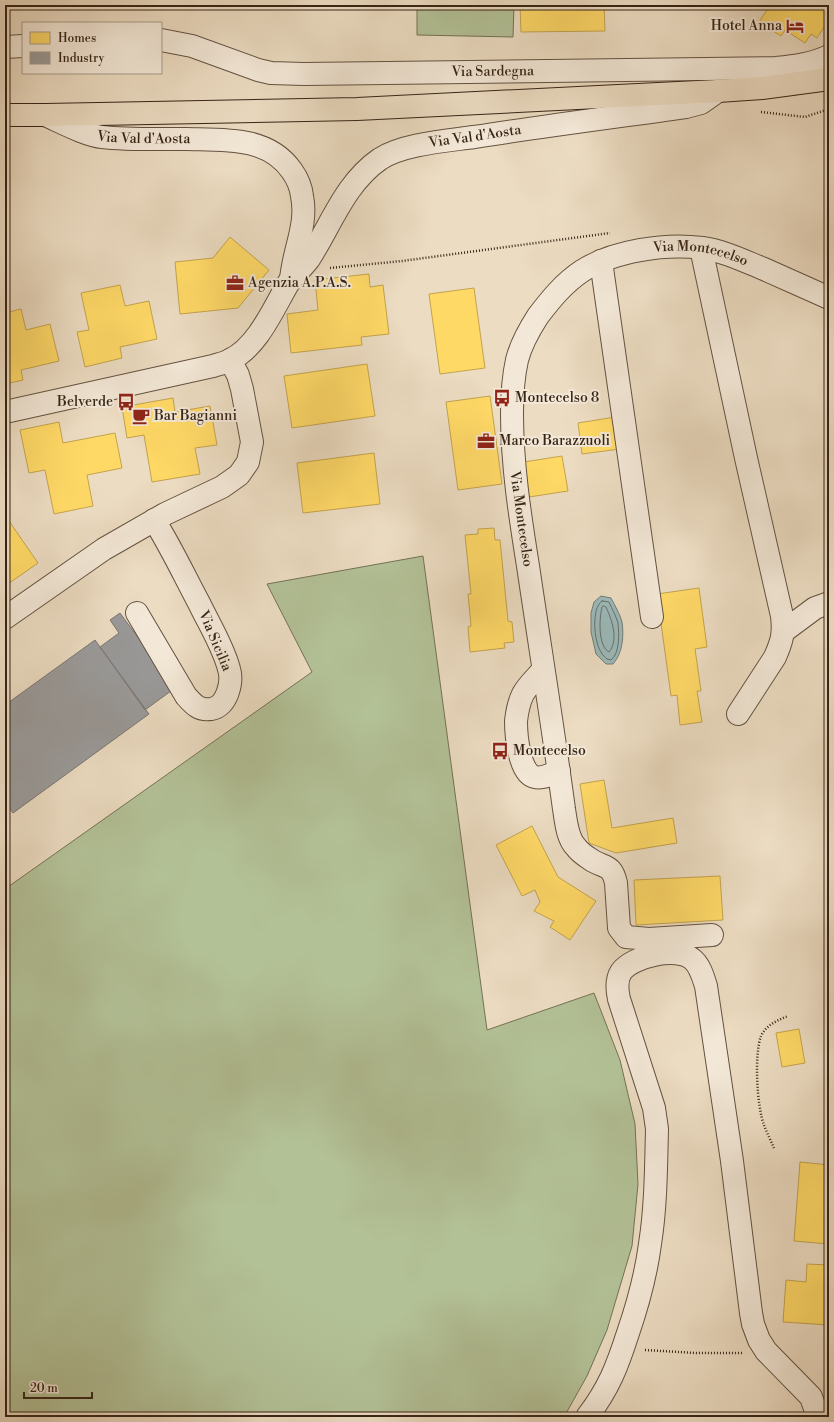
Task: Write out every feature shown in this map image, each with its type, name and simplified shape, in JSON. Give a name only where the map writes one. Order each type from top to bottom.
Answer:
[{"type":"main road","points":[[5,115],[357,109],[718,91],[762,88],[829,79]]},
{"type":"street","name":"Via Sardegna","points":[[162,40],[192,46],[258,70],[271,73],[304,74],[776,68],[806,64],[819,61],[829,56]]},
{"type":"street","points":[[5,47],[22,46]]},
{"type":"street","name":"Via Val d'Aosta","points":[[291,280],[315,265],[322,238],[356,180],[381,158],[394,152],[424,145],[686,107],[701,103],[718,91]]},
{"type":"street","name":"Via Val d'Aosta","points":[[5,412],[213,366],[230,360],[246,349],[258,334],[291,280],[293,261],[301,229],[303,207],[299,185],[291,170],[282,159],[272,151],[252,143],[234,140],[99,137],[45,115]]},
{"type":"street","name":"Via Montecelso","points":[[712,934],[642,939],[630,938],[623,935],[619,928],[616,883],[611,869],[585,855],[575,847],[571,839],[564,809],[520,515],[514,462],[512,405],[514,372],[524,339],[534,322],[557,292],[574,277],[601,261],[640,250],[662,247],[701,248],[734,256],[829,298]]},
{"type":"street","points":[[701,248],[782,616],[784,631],[775,657],[738,714]]},
{"type":"street","points":[[601,261],[652,618]]},
{"type":"street","points":[[5,618],[104,550],[154,520],[222,487],[239,476],[248,462],[252,448],[252,436],[238,375],[230,360]]},
{"type":"street","name":"Via Sicilia","points":[[137,613],[186,696],[195,707],[203,710],[217,707],[223,701],[228,692],[230,680],[229,670],[221,649],[167,540],[154,520]]},
{"type":"street","points":[[784,631],[815,608],[829,603]]},
{"type":"street","points":[[543,670],[528,686],[520,701],[516,720],[518,742],[524,767],[534,777],[559,772]]},
{"type":"street","points":[[587,1417],[606,1390],[613,1377],[623,1349],[637,1304],[650,1243],[654,1212],[657,1129],[654,1108],[619,999],[617,990],[618,979],[621,972],[626,967],[639,959],[660,954],[681,953],[692,959],[701,972],[706,986],[731,1154],[752,1319],[759,1340],[766,1351],[811,1397],[818,1417]]},
{"type":"path","points":[[755,112],[800,117],[811,116],[829,109]]},
{"type":"path","points":[[315,265],[402,261],[612,232]]},
{"type":"path","points":[[774,1148],[762,1118],[758,1092],[758,1059],[761,1036],[771,1024],[788,1016]]},
{"type":"path","points":[[623,1349],[715,1354],[766,1351]]},
{"type":"green space","points":[[417,5],[514,5],[513,37],[417,35]]},
{"type":"green space","points":[[423,556],[487,1030],[594,993],[620,1060],[635,1124],[638,1184],[632,1246],[607,1330],[587,1376],[564,1417],[5,1417],[5,889],[312,672],[267,584]]},
{"type":"water","points":[[601,596],[611,598],[622,622],[623,632],[621,649],[613,664],[606,664],[596,654],[591,632],[591,613],[594,602]]},
{"type":"building: Homes","points":[[520,5],[604,5],[605,31],[521,32]]},
{"type":"building: Homes","name":"Hotel Anna","points":[[770,5],[829,5],[827,11],[829,13],[829,19],[817,38],[811,34],[805,43],[785,30],[781,36],[759,22]]},
{"type":"building: Homes","points":[[230,237],[269,270],[238,308],[180,314],[175,262],[213,258]]},
{"type":"building: Homes","points":[[369,274],[370,287],[383,285],[389,334],[361,337],[362,345],[291,353],[287,314],[318,310],[315,280]]},
{"type":"building: Homes","points":[[120,285],[125,306],[149,301],[157,339],[120,347],[122,358],[85,367],[77,332],[89,330],[81,293]]},
{"type":"building: Homes","points":[[474,288],[485,368],[440,374],[429,294]]},
{"type":"building: Homes","points":[[21,309],[26,330],[50,324],[59,361],[21,370],[23,380],[5,384],[5,313]]},
{"type":"building: Homes","points":[[367,364],[375,416],[292,428],[284,376]]},
{"type":"building: Homes","points":[[490,396],[502,484],[458,490],[446,402]]},
{"type":"building: Homes","points":[[173,398],[175,412],[210,406],[217,445],[195,448],[200,474],[152,482],[144,435],[127,438],[122,407]]},
{"type":"building: Homes","points":[[615,417],[620,449],[582,454],[578,423]]},
{"type":"building: Homes","points":[[59,422],[63,443],[115,433],[122,468],[87,475],[93,506],[54,514],[45,470],[29,473],[20,430]]},
{"type":"building: Homes","points":[[374,453],[380,504],[303,513],[297,463]]},
{"type":"building: Homes","points":[[562,456],[568,491],[529,497],[524,462]]},
{"type":"building: Homes","points":[[9,521],[38,563],[5,586],[5,524]]},
{"type":"building: Homes","points":[[494,528],[495,540],[500,540],[508,621],[512,622],[514,642],[504,643],[505,648],[470,652],[468,627],[471,626],[468,594],[471,594],[465,535],[478,534],[478,529]]},
{"type":"building: Homes","points":[[699,588],[707,647],[695,649],[701,691],[697,691],[702,722],[680,725],[677,695],[671,696],[657,594]]},
{"type":"building: Homes","points":[[604,780],[612,828],[673,818],[677,843],[616,853],[589,843],[580,784]]},
{"type":"building: Homes","points":[[532,826],[558,877],[596,901],[570,940],[550,927],[554,921],[534,911],[540,902],[535,890],[522,896],[496,845]]},
{"type":"building: Homes","points":[[720,876],[723,920],[636,925],[634,880]]},
{"type":"building: Homes","points":[[799,1029],[805,1063],[782,1067],[776,1033]]},
{"type":"building: Homes","points":[[800,1162],[829,1165],[829,1244],[794,1241]]},
{"type":"building: Homes","points":[[807,1264],[829,1265],[829,1325],[783,1322],[786,1280],[806,1282]]},
{"type":"building: Industry","points":[[120,613],[175,688],[145,710],[100,647],[119,633],[110,620]]},
{"type":"building: Industry","points":[[95,640],[149,714],[13,813],[5,802],[5,705]]},
{"type":"place","name":"Hotel Anna","points":[[795,26]]},
{"type":"place","name":"Agenzia A.P.A.S.","points":[[235,283]]},
{"type":"place","name":"Montecelso 8","points":[[502,398]]},
{"type":"place","name":"Belverde","points":[[126,402]]},
{"type":"place","name":"Bar Bagianni","points":[[141,416]]},
{"type":"place","name":"Marco Barazzuoli","points":[[486,441]]},
{"type":"place","name":"Montecelso","points":[[500,751]]}]
